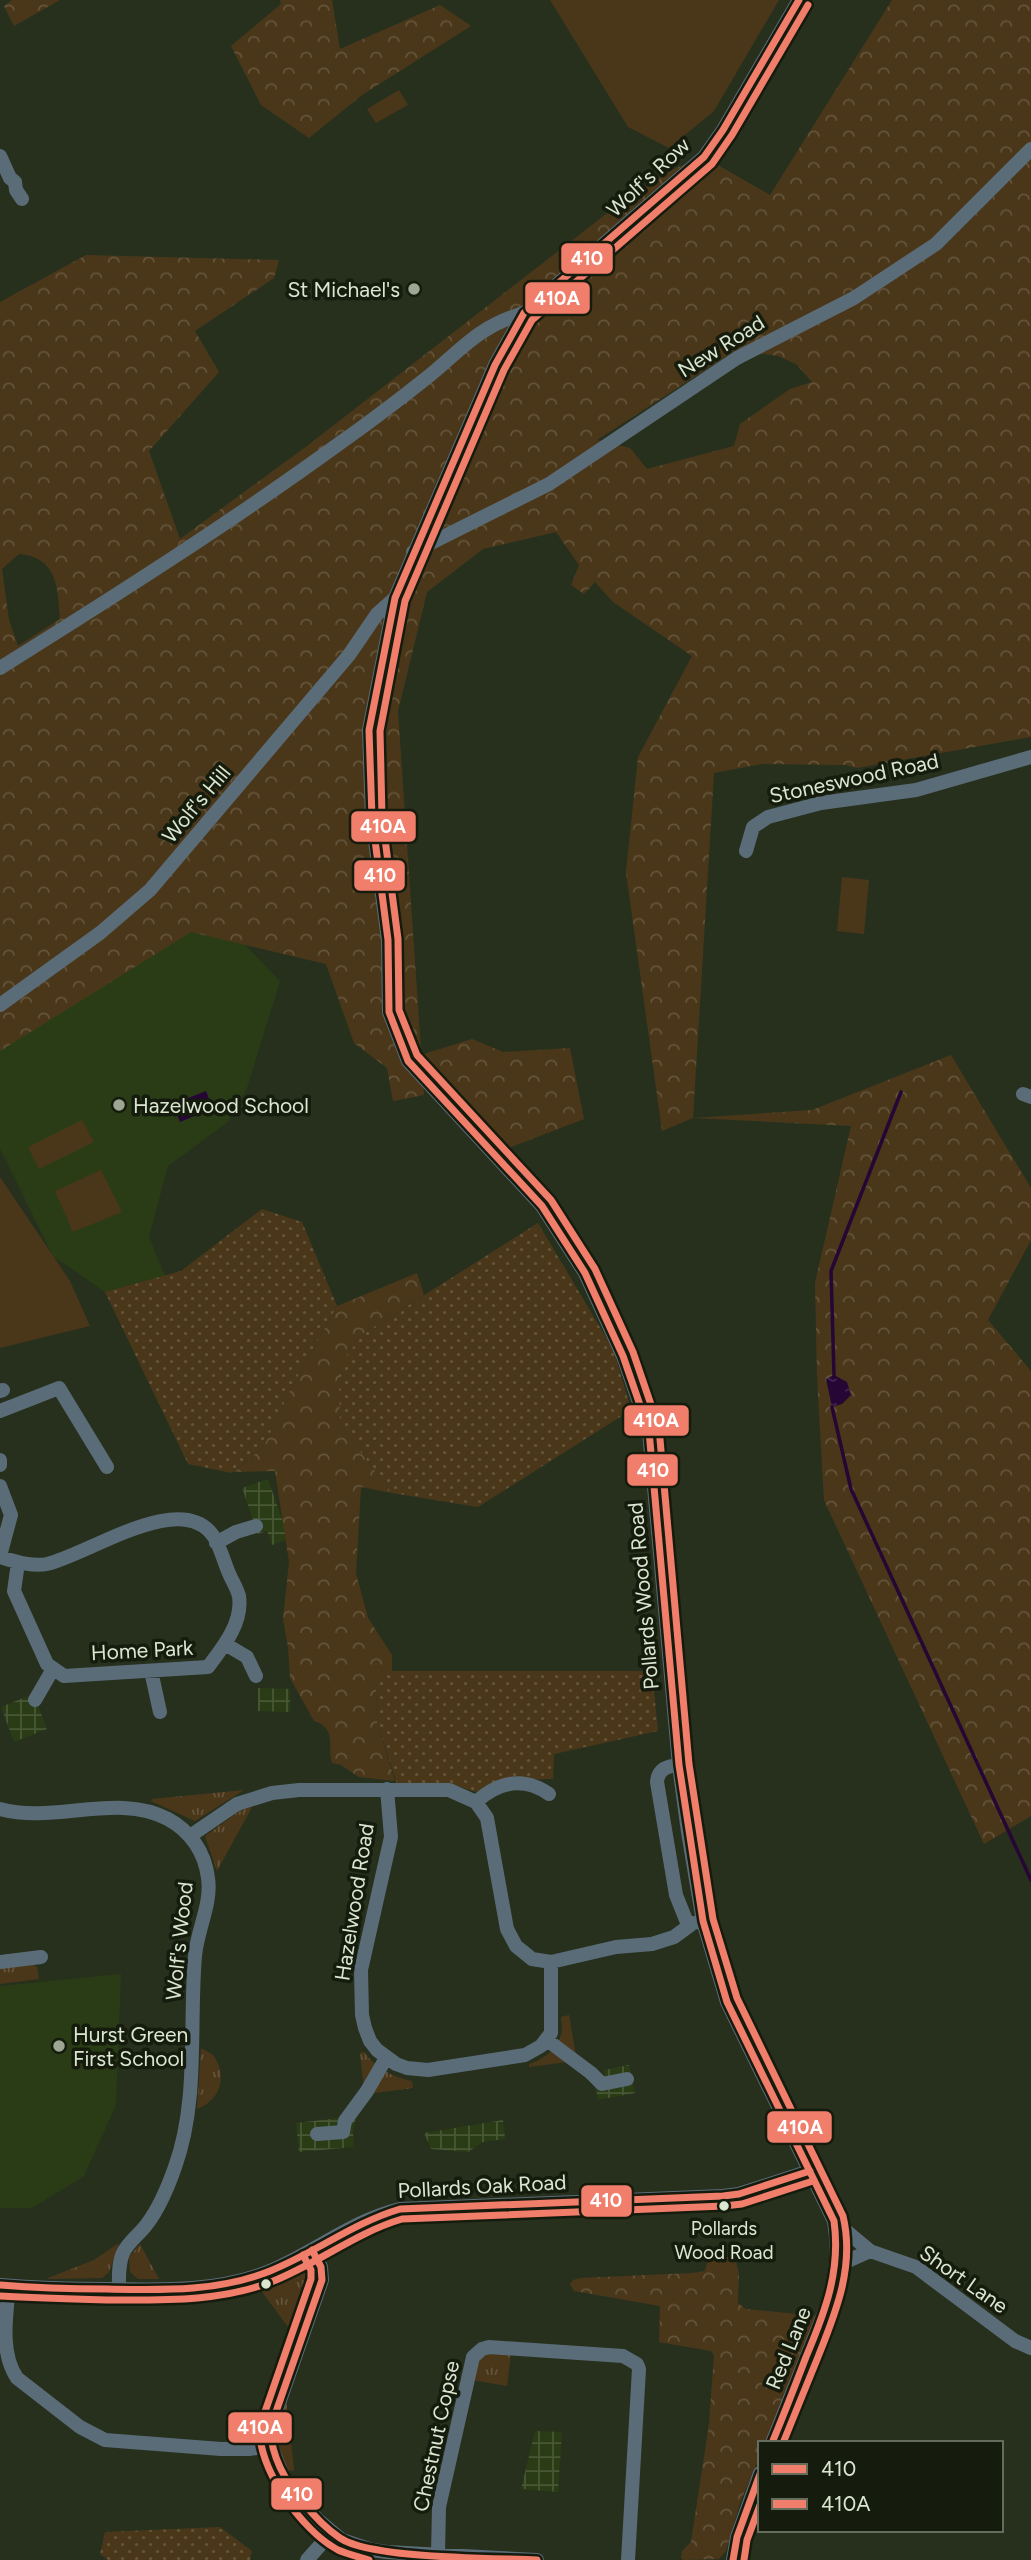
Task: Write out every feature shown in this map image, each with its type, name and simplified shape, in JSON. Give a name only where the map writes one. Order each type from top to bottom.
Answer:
[{"type":"street","name":"Wolf's Row","points":[[395,598],[495,365],[524,313],[704,157],[723,130],[799,0]]},
{"type":"street","name":"New Road","points":[[413,552],[549,484],[737,358],[854,298],[936,244],[1031,149]]},
{"type":"street","points":[[0,156],[14,169],[22,199]]},
{"type":"street","points":[[0,668],[131,586],[313,463],[429,376],[475,335],[500,320],[524,313]]},
{"type":"street","name":"Wolf's Hill","points":[[0,1005],[100,933],[150,890],[349,655],[377,614],[395,598]]},
{"type":"street","name":"Pollards Wood Road","points":[[395,598],[369,730],[372,817],[388,940],[389,1012],[408,1060],[542,1206],[585,1273],[622,1356],[649,1431],[679,1765],[704,1921],[727,2002],[834,2221],[837,2239],[836,2266]]},
{"type":"street","name":"Stoneswood Road","points":[[746,851],[753,827],[768,817],[821,803],[916,790],[1031,757]]},
{"type":"street","points":[[0,1411],[59,1388],[107,1466]]},
{"type":"street","points":[[0,1486],[11,1515],[0,1556]]},
{"type":"street","name":"Home Park","points":[[0,1556],[18,1563],[46,1564],[122,1533],[176,1517],[195,1521],[214,1536],[239,1596],[237,1621],[225,1644],[208,1667],[64,1676],[53,1669]]},
{"type":"street","points":[[216,1543],[236,1532],[256,1526]]},
{"type":"street","points":[[18,1563],[14,1591],[47,1664],[53,1669],[35,1700]]},
{"type":"street","points":[[225,1644],[247,1657],[256,1676]]},
{"type":"street","points":[[151,1671],[160,1712]]},
{"type":"street","points":[[679,1765],[662,1769],[657,1782],[676,1895],[688,1926]]},
{"type":"street","points":[[476,1802],[492,1788],[502,1784],[532,1784],[549,1794]]},
{"type":"street","name":"Hazelwood Road","points":[[386,2058],[377,2050],[365,2028],[360,1982],[363,1953],[391,1837],[387,1789]]},
{"type":"street","points":[[190,1836],[237,1804],[272,1793],[299,1790],[449,1790],[476,1802],[483,1810],[490,1830],[507,1929],[511,1939],[532,1959],[551,1962],[616,1947],[664,1941],[688,1926],[704,1921]]},
{"type":"street","name":"Wolf's Wood","points":[[1,1812],[40,1814],[137,1809],[165,1817],[181,1826],[198,1846],[206,1867],[209,1892],[195,1953],[190,2079],[184,2132],[176,2166],[165,2194],[148,2223],[124,2251],[120,2262],[119,2290]]},
{"type":"street","points":[[0,1962],[41,1957]]},
{"type":"street","points":[[317,2134],[343,2132],[345,2121],[386,2058],[407,2068],[428,2070],[534,2052],[547,2040],[553,2026],[551,1962]]},
{"type":"street","points":[[547,2040],[583,2066],[602,2084],[627,2079]]},
{"type":"street","name":"Pollards Oak Road","points":[[5,2286],[156,2290],[237,2282],[270,2271],[374,2216],[400,2209],[723,2196],[810,2171]]},
{"type":"street","name":"Short Lane","points":[[834,2221],[870,2251],[916,2267],[1016,2341],[1031,2348]]},
{"type":"street","points":[[312,2250],[321,2267],[322,2280],[270,2429],[271,2446],[285,2481],[331,2533],[356,2546],[372,2550],[537,2560]]},
{"type":"street","points":[[836,2266],[870,2251]]},
{"type":"street","name":"Red Lane","points":[[773,2441],[822,2322],[836,2266]]},
{"type":"street","points":[[5,2286],[4,2348],[10,2370],[94,2435],[116,2441],[221,2449],[271,2446]]},
{"type":"street","name":"Chestnut Copse","points":[[438,2554],[441,2498],[473,2357],[489,2347],[623,2357],[637,2364],[639,2370],[628,2560]]},
{"type":"street","points":[[733,2560],[737,2537],[758,2479]]},
{"type":"street","points":[[307,2560],[331,2533]]},
{"type":"shaded area","name":"Hazelwood School","points":[[207,905],[280,981],[247,1088],[228,1122],[168,1166],[149,1237],[165,1276],[105,1292],[53,1256],[0,1149],[0,1019]]},
{"type":"shaded area","points":[[268,1479],[289,1539],[272,1545],[267,1531],[258,1534],[242,1488]]},
{"type":"shaded area","points":[[258,1688],[290,1689],[290,1712],[258,1711]]},
{"type":"shaded area","points":[[33,1694],[47,1729],[14,1742],[1,1707]]},
{"type":"shaded area","name":"Hurst Green First School","points":[[121,1974],[116,2105],[84,2176],[32,2208],[0,2208],[0,1986]]},
{"type":"shaded area","points":[[629,2065],[635,2093],[598,2100],[594,2080],[605,2078],[604,2070]]},
{"type":"shaded area","points":[[356,2116],[354,2147],[299,2152],[296,2123]]},
{"type":"shaded area","points":[[503,2120],[505,2139],[483,2142],[468,2152],[431,2149],[424,2133]]},
{"type":"shaded area","points":[[535,2431],[562,2432],[558,2492],[521,2489]]},
{"type":"green space","points":[[12,0],[60,0],[14,26],[4,6]]},
{"type":"green space","points":[[280,0],[332,0],[340,49],[440,5],[471,26],[362,95],[309,138],[261,105],[231,46],[281,4]]},
{"type":"green space","points":[[550,0],[779,0],[714,111],[669,148],[628,127]]},
{"type":"green space","points":[[892,0],[1031,0],[1031,737],[857,768],[846,765],[762,764],[714,773],[693,1118],[662,1131],[626,872],[638,757],[692,656],[613,602],[595,582],[584,594],[571,585],[579,565],[556,532],[483,549],[427,592],[398,711],[424,1095],[393,1101],[387,1068],[354,1043],[326,964],[191,932],[0,1051],[0,302],[86,255],[279,260],[274,278],[195,331],[219,372],[149,451],[180,539],[307,446],[610,211],[673,169],[704,157],[770,195]],"holes":[[[736,350],[778,356],[796,364],[812,382],[790,389],[740,424],[734,446],[647,469],[630,448],[597,440]],[[19,554],[32,556],[48,567],[56,585],[60,619],[18,646],[9,620],[2,569]]]},
{"type":"green space","points":[[399,90],[408,105],[376,123],[367,109]]},
{"type":"green space","points":[[842,877],[869,880],[864,934],[837,931]]},
{"type":"green space","points":[[472,1039],[503,1052],[570,1048],[584,1119],[506,1149],[440,1082],[424,1054]]},
{"type":"green space","points":[[951,1055],[1031,1188],[1031,1240],[988,1320],[1031,1371],[1031,1816],[984,1844],[824,1500],[815,1283],[851,1126],[693,1118],[812,1110]]},
{"type":"green space","points":[[82,1120],[94,1142],[39,1169],[28,1147]]},
{"type":"green space","points":[[101,1170],[122,1212],[73,1232],[55,1191]]},
{"type":"green space","points":[[0,1177],[70,1281],[90,1326],[0,1348]]},
{"type":"green space","points":[[262,1209],[302,1222],[337,1306],[291,1388],[264,1446],[232,1473],[188,1464],[105,1292],[181,1271]]},
{"type":"green space","points":[[538,1223],[614,1351],[631,1410],[478,1507],[392,1493],[340,1425],[339,1366],[363,1334]]},
{"type":"green space","points":[[417,1273],[424,1295],[363,1334],[340,1425],[392,1493],[361,1487],[356,1573],[368,1618],[392,1655],[392,1681],[376,1683],[377,1722],[395,1781],[359,1777],[341,1765],[332,1763],[329,1734],[321,1724],[314,1721],[290,1678],[283,1619],[289,1562],[275,1471],[234,1472],[264,1446],[291,1388],[337,1306]]},
{"type":"green space","points":[[393,1671],[652,1671],[658,1731],[554,1754],[553,1779],[499,1780],[476,1792],[451,1784],[397,1784],[377,1722],[376,1683]]},
{"type":"green space","points":[[244,1790],[195,1821],[151,1801],[152,1799]]},
{"type":"green space","points":[[252,1807],[217,1871],[205,1836],[241,1810]]},
{"type":"green space","points":[[31,1963],[37,1967],[39,1979],[0,1984],[0,1966]]},
{"type":"green space","points":[[569,2015],[576,2056],[574,2061],[529,2067],[529,2064],[541,2059],[556,2046],[561,2034],[561,2017]]},
{"type":"green space","points":[[201,2048],[213,2055],[218,2063],[221,2079],[212,2100],[197,2109]]},
{"type":"green space","points":[[364,2052],[385,2071],[412,2081],[413,2088],[367,2094],[364,2090],[360,2053]]},
{"type":"green space","points":[[119,2243],[109,2272],[102,2278],[46,2279],[94,2260]]},
{"type":"green space","points":[[140,2244],[159,2279],[138,2279],[130,2272],[129,2257]]},
{"type":"green space","points":[[716,2255],[733,2258],[739,2274],[738,2303],[746,2309],[816,2316],[766,2441],[758,2441],[758,2461],[740,2503],[726,2551],[719,2559],[684,2560],[681,2558],[682,2551],[691,2542],[709,2424],[714,2355],[711,2351],[659,2342],[660,2306],[574,2291],[570,2284],[580,2278],[705,2271],[708,2259]]},
{"type":"green space","points":[[300,2265],[310,2267],[315,2278],[294,2335],[257,2285]]},
{"type":"green space","points":[[484,2353],[511,2353],[507,2386],[472,2380],[478,2358]]},
{"type":"green space","points":[[286,2398],[293,2471],[284,2469],[277,2441]]},
{"type":"green space","points":[[220,2527],[252,2551],[250,2560],[108,2560],[100,2554],[105,2532]]},
{"type":"water","points":[[206,1091],[213,1108],[180,1122],[173,1104]]},
{"type":"water","points":[[834,1375],[847,1382],[851,1395],[842,1404],[832,1407],[826,1379]]},
{"type":"waterway","points":[[834,1375],[831,1271],[901,1092]]},
{"type":"waterway","points":[[832,1407],[851,1489],[1031,1880]]},
{"type":"transit line","name":"410","points":[[773,2441],[830,2291],[835,2257],[834,2221],[727,2002],[703,1921],[679,1765],[649,1431],[623,1356],[585,1273],[542,1206],[408,1061],[389,1012],[388,940],[372,817],[369,730],[395,598],[495,365],[524,313],[704,157],[723,130],[799,0]]},
{"type":"transit line","name":"410A","points":[[784,2441],[837,2306],[845,2271],[846,2235],[843,2216],[737,1998],[713,1919],[689,1764],[659,1428],[633,1352],[595,1269],[551,1200],[417,1055],[399,1010],[398,939],[382,816],[380,731],[405,601],[504,370],[532,320],[712,164],[732,135],[808,5]]},
{"type":"transit line","name":"410","points":[[0,2285],[148,2290],[210,2286],[270,2271],[366,2222],[400,2209],[723,2196],[739,2194],[810,2171]]},
{"type":"transit line","name":"410A","points":[[0,2296],[107,2300],[170,2300],[211,2296],[251,2289],[271,2282],[368,2232],[402,2219],[724,2206],[742,2204],[813,2181]]},
{"type":"transit line","name":"410","points":[[312,2250],[321,2267],[322,2280],[270,2429],[276,2458],[296,2493],[329,2530],[356,2545],[405,2554],[537,2560]]},
{"type":"transit line","name":"410A","points":[[303,2255],[311,2270],[311,2279],[260,2426],[261,2442],[273,2478],[296,2513],[324,2541],[338,2550],[369,2560]]},
{"type":"transit line","name":"410","points":[[733,2560],[737,2537],[758,2479]]},
{"type":"transit line","name":"410A","points":[[744,2560],[747,2540],[758,2510]]},
{"type":"place","name":"St Michael's","points":[[414,289]]},
{"type":"place","name":"Hazelwood School","points":[[119,1105]]},
{"type":"place","name":"Hurst Green First School","points":[[59,2046]]},
{"type":"place","name":"Pollards Wood Road","points":[[724,2206]]}]
